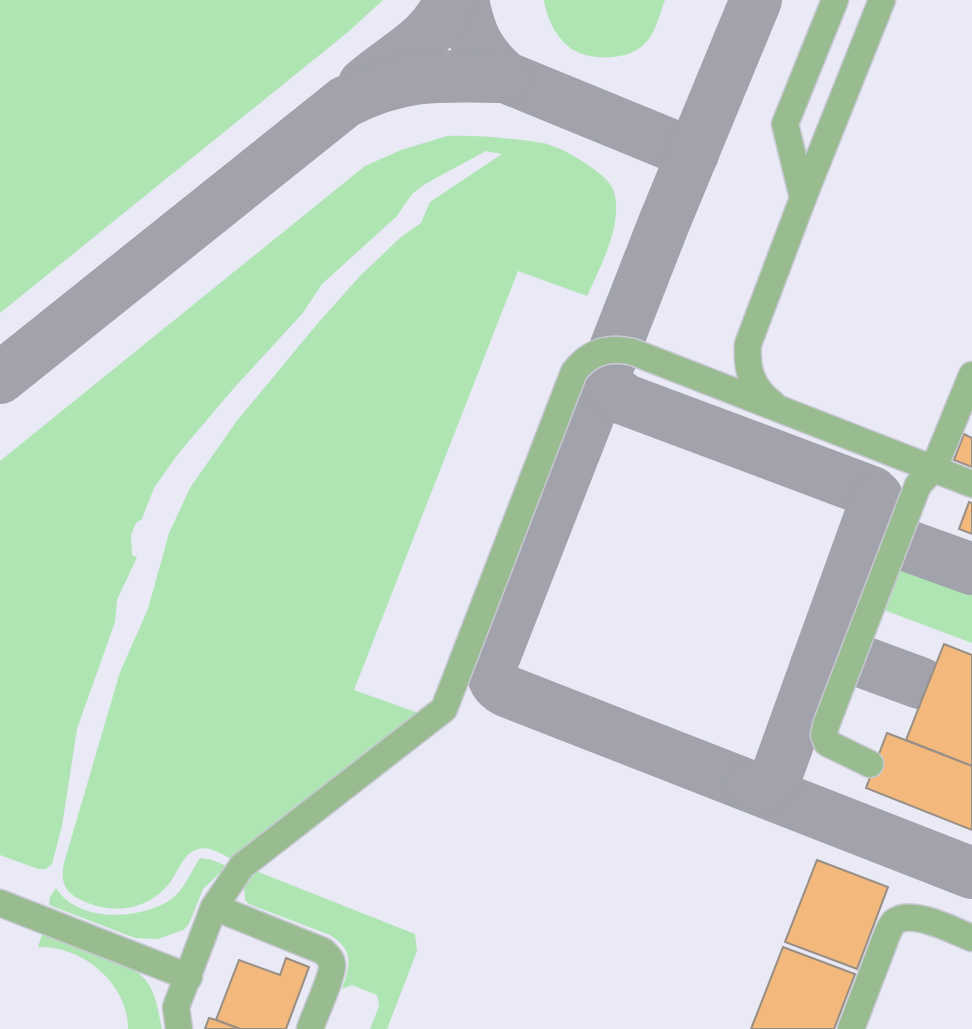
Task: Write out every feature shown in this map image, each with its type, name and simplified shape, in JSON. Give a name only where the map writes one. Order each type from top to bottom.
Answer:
[{"type":"lane","points":[[803,198],[785,124],[835,0]]},
{"type":"lane","points":[[777,407],[763,396],[752,380],[747,362],[748,344],[882,0]]},
{"type":"lane","points":[[179,1029],[176,1007],[214,907],[242,866],[444,709],[574,372],[587,359],[613,349],[633,352],[972,484]]},
{"type":"lane","points":[[870,764],[827,743],[824,735],[826,724],[918,485],[934,468],[972,375]]},
{"type":"lane","points":[[0,903],[189,976]]},
{"type":"lane","points":[[214,907],[323,951],[329,957],[332,965],[330,974],[310,1029]]},
{"type":"lane","points":[[851,1029],[888,932],[894,923],[907,918],[927,920],[972,938]]},
{"type":"green space","points":[[0,0],[383,0],[348,32],[0,313]]},
{"type":"green space","points":[[544,0],[665,0],[656,26],[646,43],[625,55],[595,57],[577,52],[559,37],[547,13]]},
{"type":"green space","points":[[447,136],[519,140],[543,143],[560,149],[582,161],[609,182],[616,202],[616,215],[609,244],[587,296],[518,271],[354,690],[424,715],[233,860],[211,850],[198,849],[182,863],[162,892],[151,900],[126,908],[99,907],[86,902],[70,893],[65,885],[64,863],[120,672],[148,609],[169,533],[190,488],[236,422],[360,276],[401,237],[421,223],[430,202],[502,154],[486,151],[425,184],[412,194],[396,217],[322,284],[302,314],[234,388],[178,454],[154,488],[142,519],[136,523],[131,535],[132,555],[137,557],[117,600],[115,622],[77,729],[62,826],[52,864],[46,869],[38,869],[0,855],[0,461],[365,166],[401,150]]},
{"type":"green space","points":[[895,555],[972,583],[972,643],[876,607]]},
{"type":"green space","points":[[200,858],[227,866],[203,889],[189,924],[183,930],[158,939],[135,938],[49,905],[50,897],[56,888],[78,907],[92,912],[124,914],[154,908],[178,893]]},
{"type":"green space","points":[[256,871],[415,934],[417,951],[387,1029],[370,1029],[379,1006],[377,995],[352,985],[342,989],[348,959],[344,947],[338,941],[330,935],[249,904],[245,900],[244,882]]},
{"type":"green space","points":[[43,931],[114,958],[139,973],[153,993],[162,1029],[128,1029],[126,1012],[111,982],[100,970],[71,952],[38,947]]},
{"type":"building","points":[[964,434],[972,438],[972,467],[954,460]]},
{"type":"building","points":[[969,502],[972,503],[972,534],[959,529]]},
{"type":"building","points":[[944,644],[972,655],[972,766],[906,740]]},
{"type":"building","points":[[887,733],[972,766],[972,830],[866,788]]},
{"type":"building","points":[[817,860],[888,887],[857,969],[785,942]]},
{"type":"building","points":[[783,947],[855,974],[834,1029],[751,1029]]},
{"type":"building","points":[[286,958],[309,967],[286,1029],[240,1029],[216,1020],[239,960],[280,975]]},
{"type":"building","points":[[209,1018],[216,1020],[240,1029],[205,1029]]},
{"type":"taxiway","points":[[364,84],[424,37],[434,27],[450,0]]},
{"type":"taxiway","points":[[463,0],[476,43],[505,77],[693,154]]},
{"type":"taxiway","points":[[756,0],[664,223],[492,663],[492,672],[496,683],[506,691],[972,873]]},
{"type":"taxiway","points":[[0,378],[345,102],[386,85],[423,78],[505,77]]},
{"type":"taxiway","points":[[607,367],[610,386],[626,400],[872,492],[880,503],[889,539],[972,569]]},
{"type":"taxiway","points":[[752,786],[767,785],[777,774],[877,497]]},
{"type":"taxiway","points":[[816,665],[827,656],[841,654],[920,683]]}]
